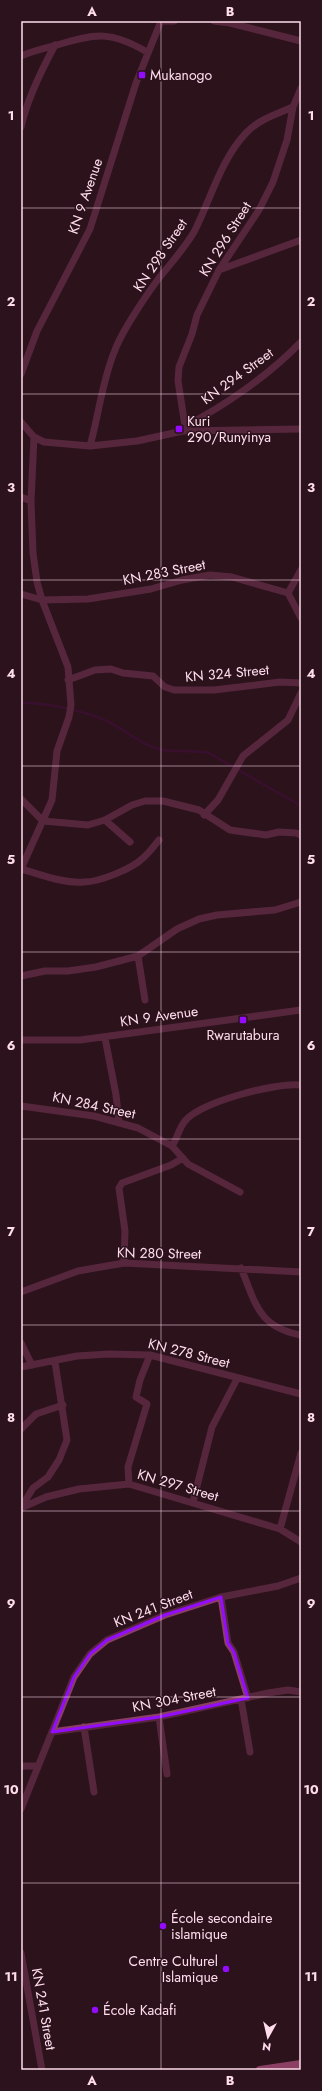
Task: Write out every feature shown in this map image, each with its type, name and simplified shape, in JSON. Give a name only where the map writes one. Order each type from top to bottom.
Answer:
[{"type":"main road","points":[[260,2070],[301,2064]]},
{"type":"street","points":[[161,21],[174,21]]},
{"type":"street","name":"KN 9 Avenue","points":[[21,374],[37,331],[90,229],[147,52],[161,21]]},
{"type":"street","points":[[214,21],[230,22],[301,41]]},
{"type":"street","points":[[21,56],[88,36],[102,35],[123,39],[147,52]]},
{"type":"street","points":[[21,127],[24,112],[45,62],[55,45]]},
{"type":"street","name":"KN 296 Street","points":[[184,429],[178,381],[179,366],[192,334],[197,315],[219,270],[259,210],[273,182],[287,140],[293,108],[301,88]]},
{"type":"street","name":"KN 298 Street","points":[[90,446],[98,417],[102,390],[115,348],[158,279],[185,246],[194,232],[233,149],[246,133],[260,121],[293,108]]},
{"type":"street","points":[[219,270],[301,240]]},
{"type":"street","name":"KN 294 Street","points":[[184,429],[265,373],[301,342]]},
{"type":"street","points":[[21,422],[34,437],[44,442],[90,446],[130,442],[184,429],[301,429]]},
{"type":"street","points":[[34,437],[31,501],[34,552],[42,600],[68,667],[71,705],[69,717],[57,751],[52,800],[21,869],[83,883],[96,880],[142,860],[159,840]]},
{"type":"street","points":[[21,497],[31,501]]},
{"type":"street","points":[[301,570],[288,593],[301,618]]},
{"type":"street","name":"KN 283 Street","points":[[21,594],[42,600],[68,601],[122,594],[210,575],[232,577],[288,593]]},
{"type":"street","name":"KN 324 Street","points":[[68,680],[95,670],[111,669],[123,673],[153,676],[165,687],[174,690],[214,690],[280,682],[301,682]]},
{"type":"street","points":[[204,815],[218,800],[243,756],[288,720],[301,693]]},
{"type":"street","points":[[21,799],[43,821],[88,824],[105,820],[145,800],[163,801],[199,810],[204,815],[230,830],[266,835],[279,832],[296,833],[301,836]]},
{"type":"street","points":[[105,820],[130,842]]},
{"type":"street","points":[[21,976],[45,971],[68,971],[96,967],[138,956],[177,929],[199,919],[218,915],[275,910],[301,902]]},
{"type":"street","points":[[138,956],[146,1000]]},
{"type":"street","name":"KN 9 Avenue","points":[[21,1040],[80,1040],[105,1038],[301,1010]]},
{"type":"street","points":[[105,1038],[116,1095],[119,1122]]},
{"type":"street","points":[[172,1146],[186,1120],[213,1103],[288,1083],[301,1085]]},
{"type":"street","name":"KN 284 Street","points":[[21,1106],[94,1116],[138,1128],[172,1146],[188,1164],[240,1192]]},
{"type":"street","points":[[124,1263],[125,1230],[119,1188],[122,1184],[171,1165],[183,1158]]},
{"type":"street","name":"KN 280 Street","points":[[21,1292],[78,1271],[124,1263],[301,1272]]},
{"type":"street","points":[[241,1268],[264,1319],[273,1326],[288,1333],[301,1335]]},
{"type":"street","points":[[21,1343],[32,1365]]},
{"type":"street","points":[[129,1484],[128,1467],[147,1404],[136,1398],[150,1354]]},
{"type":"street","name":"KN 278 Street","points":[[21,1367],[55,1362],[77,1356],[150,1354],[176,1363],[211,1370],[237,1379],[301,1394]]},
{"type":"street","points":[[22,1507],[33,1488],[48,1477],[59,1460],[67,1440],[63,1406],[55,1362]]},
{"type":"street","points":[[193,1502],[212,1427],[237,1379]]},
{"type":"street","points":[[21,1429],[36,1414],[63,1406]]},
{"type":"street","points":[[280,1530],[301,1453]]},
{"type":"street","name":"KN 297 Street","points":[[22,1507],[46,1497],[79,1489],[129,1484],[193,1502],[280,1530],[301,1542]]},
{"type":"street","name":"KN 241 Street","points":[[21,1808],[74,1678],[90,1654],[107,1640],[165,1615],[221,1597],[278,1586],[301,1578]]},
{"type":"street","points":[[221,1597],[228,1643],[234,1652],[245,1699],[250,1752]]},
{"type":"street","name":"KN 304 Street","points":[[52,1732],[159,1717],[288,1690],[301,1692]]},
{"type":"street","points":[[159,1717],[167,1774]]},
{"type":"street","points":[[84,1727],[94,1792]]},
{"type":"street","points":[[21,1766],[37,1766]]},
{"type":"street","points":[[21,1790],[24,1799]]},
{"type":"street","name":"KN 241 Street","points":[[21,1953],[42,2070]]},
{"type":"highlighted area","points":[[221,1597],[228,1643],[234,1652],[248,1698],[159,1717],[52,1732],[74,1677],[90,1654],[107,1640],[165,1615]]},
{"type":"waterway","points":[[21,703],[42,704],[87,714],[107,721],[142,742],[162,750],[209,753],[301,806]]},
{"type":"place","name":"Mukanogo","points":[[142,75]]},
{"type":"place","name":"Kuri 290/Runyinya","points":[[179,429]]},
{"type":"place","name":"Rwarutabura","points":[[243,1020]]},
{"type":"place","name":"École secondaire islamique","points":[[163,1926]]},
{"type":"place","name":"Centre Culturel Islamique","points":[[226,1969]]},
{"type":"place","name":"École Kadafi","points":[[95,2010]]}]
